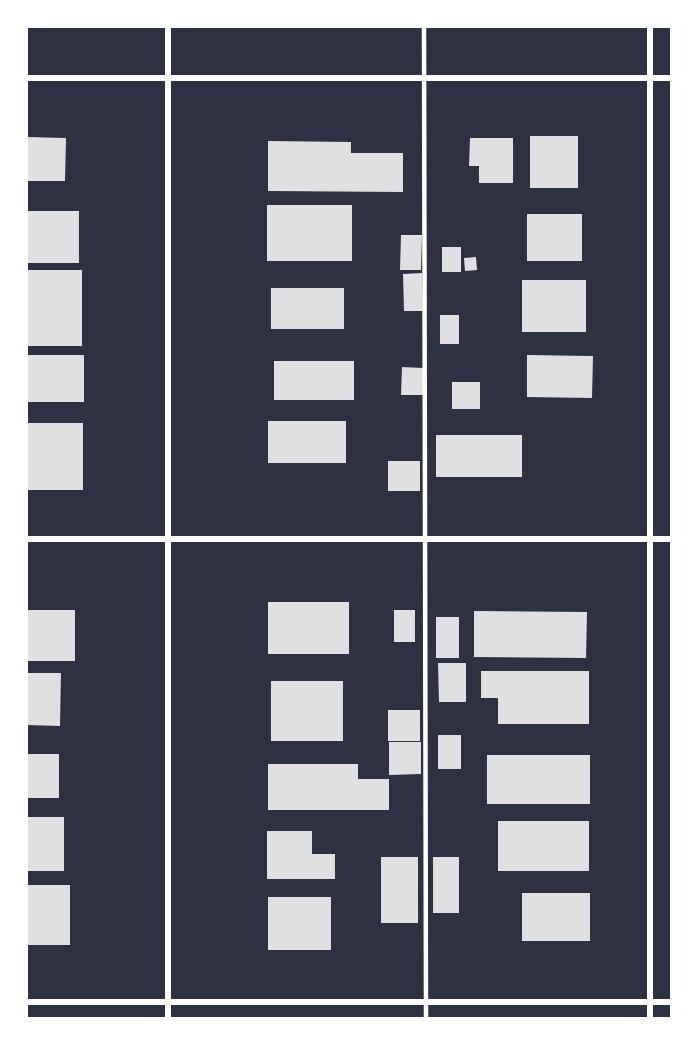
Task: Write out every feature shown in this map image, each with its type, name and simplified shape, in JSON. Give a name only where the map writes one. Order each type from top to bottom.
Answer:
[{"type":"street","points":[[168,27],[168,1018]]},
{"type":"street","points":[[650,27],[650,1018]]},
{"type":"street","points":[[27,78],[671,78]]},
{"type":"street","points":[[27,539],[671,539]]},
{"type":"street","points":[[27,1002],[671,1002]]},
{"type":"lane","points":[[424,27],[426,1018]]},
{"type":"building","points":[[530,136],[578,136],[578,188],[530,188]]},
{"type":"building","points":[[27,137],[66,138],[65,181],[27,181]]},
{"type":"building","points":[[470,138],[513,138],[513,183],[479,183],[479,166],[469,166]]},
{"type":"building","points":[[268,141],[351,142],[351,153],[403,153],[403,192],[268,191]]},
{"type":"building","points":[[267,205],[352,205],[352,261],[267,261]]},
{"type":"building","points":[[27,211],[79,211],[79,263],[27,263]]},
{"type":"building","points":[[527,214],[582,214],[582,261],[527,261]]},
{"type":"building","points":[[401,235],[422,235],[421,270],[400,270]]},
{"type":"building","points":[[442,247],[461,247],[461,272],[442,272]]},
{"type":"building","points":[[476,257],[477,270],[465,271],[464,258]]},
{"type":"building","points":[[27,270],[82,270],[82,346],[27,346]]},
{"type":"building","points":[[422,273],[423,311],[404,311],[403,274]]},
{"type":"building","points":[[522,280],[586,280],[586,332],[522,332]]},
{"type":"building","points":[[271,288],[344,288],[344,329],[271,329]]},
{"type":"building","points":[[440,315],[459,315],[459,344],[440,344]]},
{"type":"building","points":[[27,355],[84,355],[84,402],[27,402]]},
{"type":"building","points":[[527,355],[593,356],[592,398],[527,397]]},
{"type":"building","points":[[274,361],[354,361],[354,400],[274,400]]},
{"type":"building","points":[[402,367],[423,368],[423,395],[401,395]]},
{"type":"building","points":[[452,382],[480,382],[480,409],[452,409]]},
{"type":"building","points":[[268,421],[346,421],[346,463],[268,463]]},
{"type":"building","points":[[27,423],[83,423],[83,490],[27,490]]},
{"type":"building","points":[[436,435],[522,435],[522,477],[436,477]]},
{"type":"building","points":[[388,461],[420,461],[420,491],[388,491]]},
{"type":"building","points":[[268,602],[349,602],[349,654],[268,654]]},
{"type":"building","points":[[27,610],[75,610],[75,661],[27,661]]},
{"type":"building","points":[[394,610],[415,610],[415,642],[394,642]]},
{"type":"building","points":[[474,611],[587,612],[586,658],[474,657]]},
{"type":"building","points":[[436,617],[459,617],[459,658],[436,658]]},
{"type":"building","points":[[438,663],[466,663],[466,702],[439,702]]},
{"type":"building","points":[[481,671],[589,671],[589,724],[498,724],[498,698],[481,698]]},
{"type":"building","points":[[27,673],[61,673],[60,726],[27,725]]},
{"type":"building","points":[[271,681],[343,681],[343,741],[271,741]]},
{"type":"building","points":[[388,710],[420,710],[420,741],[388,741]]},
{"type":"building","points":[[438,735],[461,735],[461,769],[438,769]]},
{"type":"building","points":[[389,742],[421,742],[421,774],[389,775]]},
{"type":"building","points":[[27,754],[59,754],[59,798],[27,798]]},
{"type":"building","points":[[487,755],[590,755],[590,804],[487,804]]},
{"type":"building","points":[[268,764],[358,764],[358,779],[389,779],[389,810],[268,810]]},
{"type":"building","points":[[27,817],[64,817],[64,871],[27,871]]},
{"type":"building","points":[[498,821],[589,821],[589,871],[498,871]]},
{"type":"building","points":[[267,831],[312,831],[312,854],[335,854],[335,879],[267,879]]},
{"type":"building","points":[[381,857],[418,857],[418,923],[381,923]]},
{"type":"building","points":[[433,857],[459,857],[459,913],[433,913]]},
{"type":"building","points":[[27,885],[70,885],[70,945],[27,945]]},
{"type":"building","points":[[522,893],[590,893],[590,941],[522,941]]},
{"type":"building","points":[[268,897],[331,897],[331,950],[268,950]]}]
